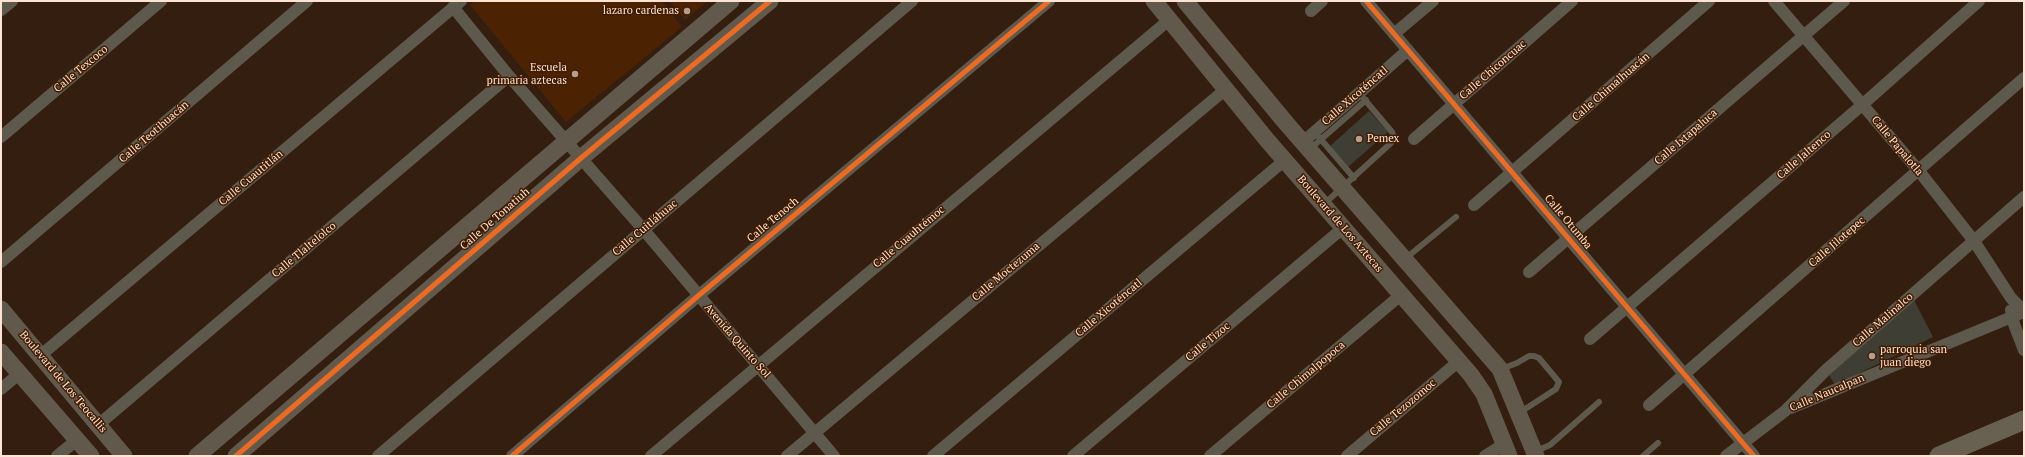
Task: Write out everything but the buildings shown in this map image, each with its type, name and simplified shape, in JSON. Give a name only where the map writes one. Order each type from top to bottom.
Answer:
[{"type":"main road","points":[[1939,456],[2024,420]]},
{"type":"street","points":[[1,10],[12,1]]},
{"type":"street","name":"Calle Texcoco","points":[[1,137],[161,1]]},
{"type":"street","name":"Calle Teotihuacán","points":[[1,262],[306,1]]},
{"type":"street","name":"Calle De Tonatiuh","points":[[197,456],[566,140],[731,1]]},
{"type":"street","name":"Calle De Tonatiuh","points":[[236,456],[581,158],[770,1]]},
{"type":"street","name":"Calle Cuitláhuac","points":[[378,456],[912,1]]},
{"type":"street","name":"Calle Tenoch","points":[[512,456],[698,296],[1049,1]]},
{"type":"street","name":"Boulevard de Los Aztecas","points":[[1154,1],[1267,140],[1459,361],[1484,394],[1507,450]]},
{"type":"street","points":[[1185,1],[1286,123],[1312,141],[1348,182],[1404,259],[1500,369],[1535,454]]},
{"type":"street","points":[[1311,11],[1322,1]]},
{"type":"street","name":"Calle Otumba","points":[[1366,1],[1754,456]]},
{"type":"street","points":[[1394,34],[1434,1]]},
{"type":"street","name":"Calle Chiconcuac","points":[[1414,139],[1572,1]]},
{"type":"street","name":"Calle Chimalhuacán","points":[[1474,205],[1709,1]]},
{"type":"street","name":"Calle Papalotla","points":[[1774,1],[1918,171],[1974,240],[2011,298],[2024,311]]},
{"type":"street","name":"Calle Ixtapaluca","points":[[1529,272],[1844,1]]},
{"type":"street","name":"Calle Jaltenco","points":[[1590,339],[1862,106],[1979,1]]},
{"type":"street","name":"Avenida Quinto Sol","points":[[457,4],[509,76],[643,229],[834,456]]},
{"type":"street","name":"Calle Cuautitlán","points":[[41,355],[457,4]]},
{"type":"street","name":"Calle Cuauhtémoc","points":[[651,456],[757,364],[1169,20]]},
{"type":"street","name":"Calle Xicoténcatl","points":[[1312,141],[1362,96],[1408,50]]},
{"type":"street","name":"Calle Tlaltelolco","points":[[98,425],[509,76]]},
{"type":"street","name":"Calle Jilotepec","points":[[1649,405],[2024,78]]},
{"type":"street","name":"Calle Moctezuma","points":[[787,456],[1226,89]]},
{"type":"street","points":[[1267,140],[1286,123]]},
{"type":"street","name":"Calle Xicoténcatl","points":[[934,456],[1285,160]]},
{"type":"street","name":"Calle Malinalco","points":[[1726,456],[1785,411],[1826,370],[2024,197]]},
{"type":"street","name":"Calle Tizoc","points":[[1073,456],[1343,228]]},
{"type":"street","name":"Calle Chimalpopoca","points":[[1210,456],[1402,294]]},
{"type":"street","name":"Calle Papalotla","points":[[2011,298],[2012,317],[2024,350]]},
{"type":"street","name":"Boulevard de Los Teocallis","points":[[1,309],[124,456]]},
{"type":"street","name":"Calle Naucalpan","points":[[1785,411],[2024,311]]},
{"type":"street","points":[[1,352],[91,456]]},
{"type":"street","name":"Calle Tezozomoc","points":[[1347,456],[1459,361]]},
{"type":"street","points":[[1,389],[20,373]]},
{"type":"street","points":[[58,456],[77,440]]},
{"type":"street","points":[[1485,456],[1507,450]]},
{"type":"lane","points":[[1323,205],[1391,143],[1394,138],[1392,132],[1362,96]]},
{"type":"lane","points":[[1404,259],[1456,217]]},
{"type":"lane","points":[[1500,369],[1517,363],[1529,356],[1534,356],[1539,358],[1559,382],[1556,389],[1518,413]]},
{"type":"lane","points":[[1535,454],[1550,445],[1599,402]]},
{"type":"lane","points":[[1643,456],[1658,443]]},
{"type":"shaded area","name":"Escuela primaria aztecas","points":[[475,1],[662,1],[682,27],[566,122],[470,5]]},
{"type":"shaded area","name":"lazaro cardenas","points":[[669,1],[708,1],[685,20]]},
{"type":"cycle path","points":[[236,456],[581,158],[770,1]]},
{"type":"cycle path","points":[[512,456],[698,296],[1049,1]]},
{"type":"cycle path","points":[[1366,1],[1754,456]]},
{"type":"place","name":"lazaro cardenas","points":[[687,11]]},
{"type":"place","name":"Escuela primaria aztecas","points":[[575,74]]},
{"type":"place","name":"Pemex","points":[[1359,139]]},
{"type":"place","name":"parroquia san juan diego","points":[[1872,356]]}]
